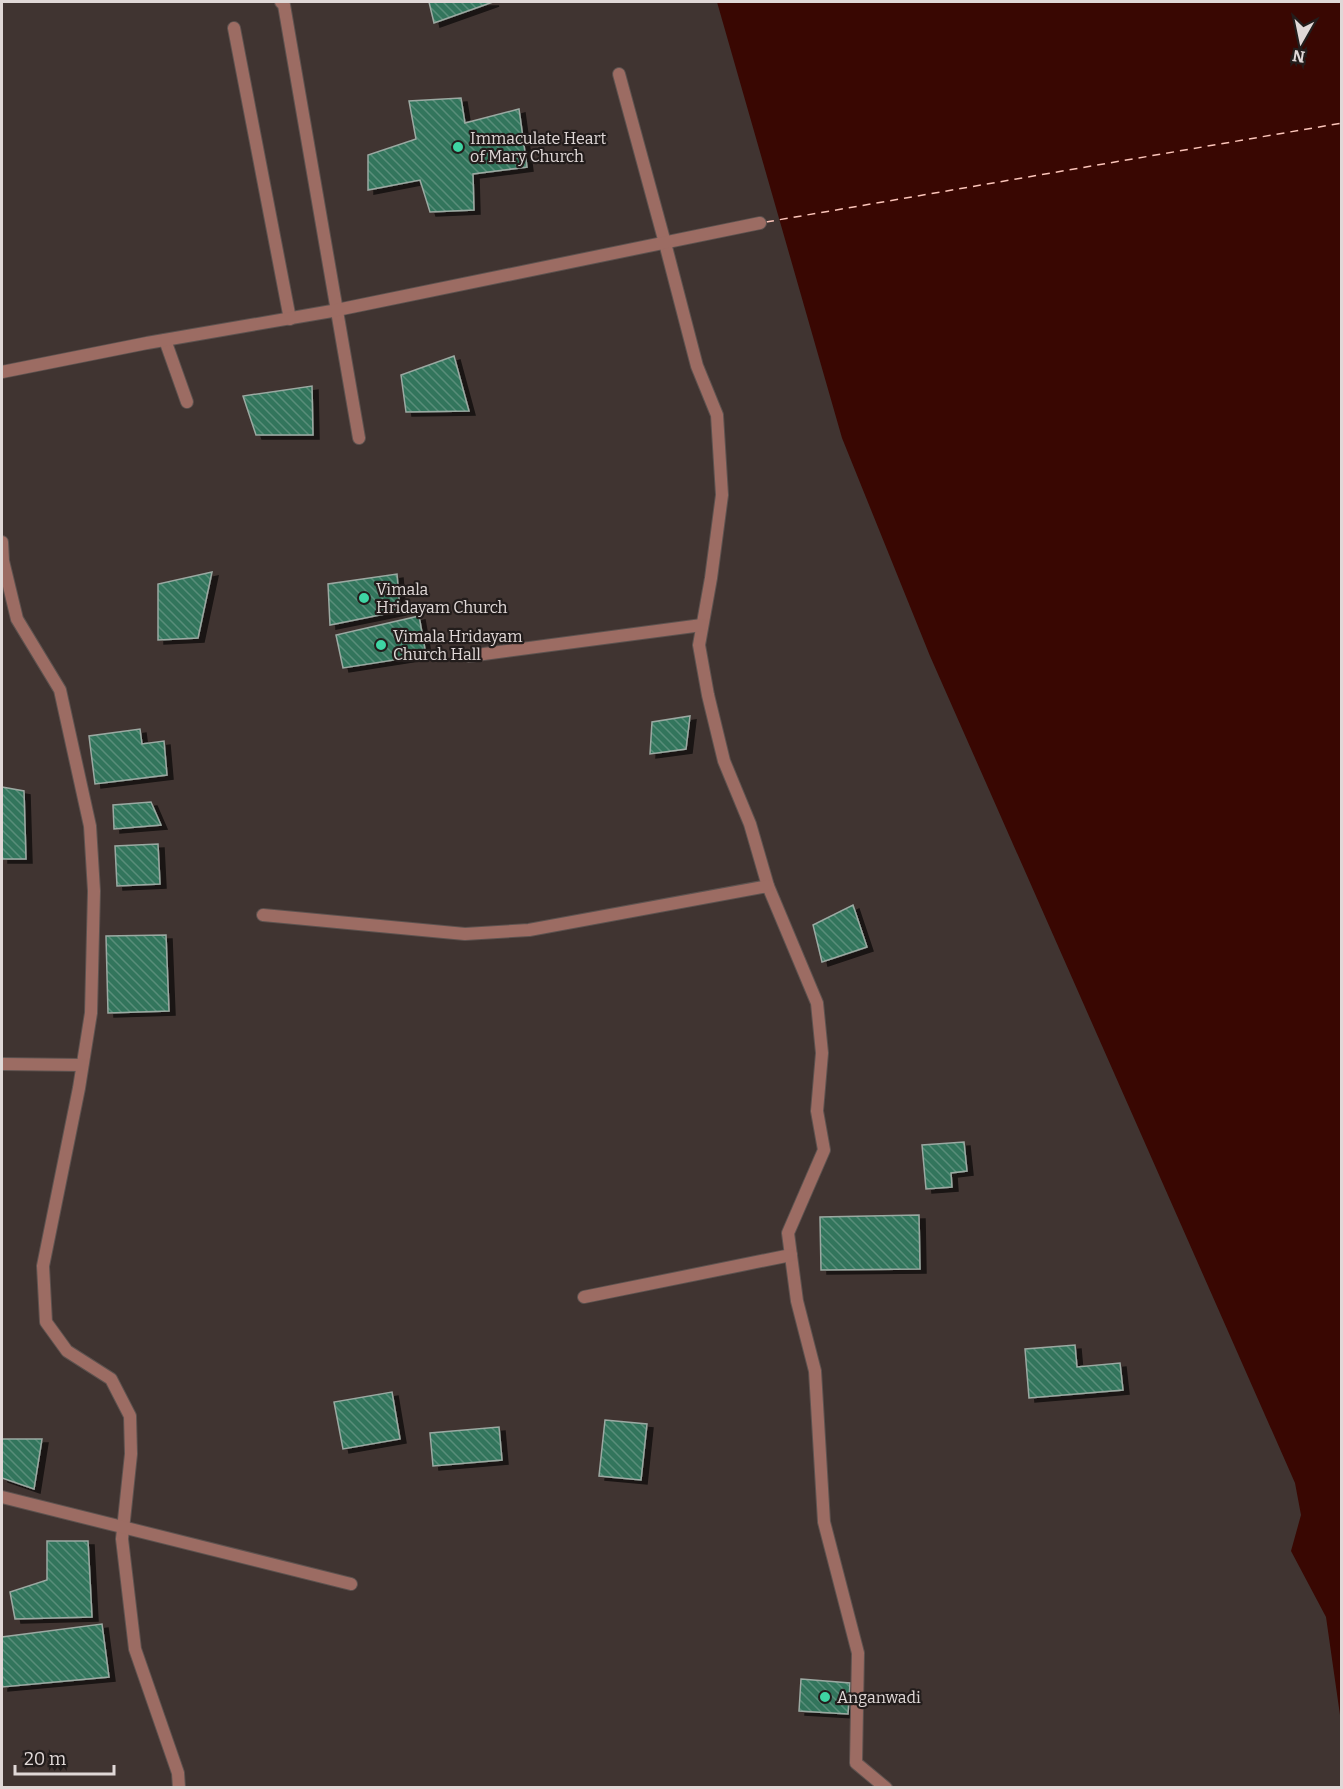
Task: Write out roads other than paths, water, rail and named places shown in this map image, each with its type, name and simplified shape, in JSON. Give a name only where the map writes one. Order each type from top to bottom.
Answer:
[{"type":"street","points":[[281,2],[284,5],[359,438]]},
{"type":"street","points":[[234,28],[290,319]]},
{"type":"street","points":[[619,74],[697,366],[717,415],[722,495],[699,645],[724,761],[750,824],[768,886],[817,1003],[822,1053],[817,1111],[824,1150],[788,1233],[797,1301],[814,1371],[824,1522],[858,1653],[856,1763],[886,1788]]},
{"type":"street","points":[[2,372],[165,340],[338,310],[760,223]]},
{"type":"street","points":[[165,340],[187,402]]},
{"type":"street","points":[[2,542],[3,561],[18,619],[60,690],[90,826],[94,891],[91,1013],[43,1266],[46,1322],[67,1352],[111,1379],[130,1416],[131,1454],[122,1539],[135,1649],[178,1773],[179,1788]]},
{"type":"street","points":[[469,656],[702,625]]},
{"type":"street","points":[[263,915],[465,934],[529,930],[768,886]]},
{"type":"street","points":[[2,1064],[82,1065]]},
{"type":"street","points":[[584,1297],[790,1255]]},
{"type":"street","points":[[2,1497],[351,1584]]},
{"type":"place","name":"Immaculate Heart of Mary Church","points":[[458,147]]},
{"type":"place","name":"Vimala Hridayam Church","points":[[364,598]]},
{"type":"place","name":"Vimala Hridayam Church Hall","points":[[381,645]]},
{"type":"place","name":"Anganwadi","points":[[825,1697]]}]
